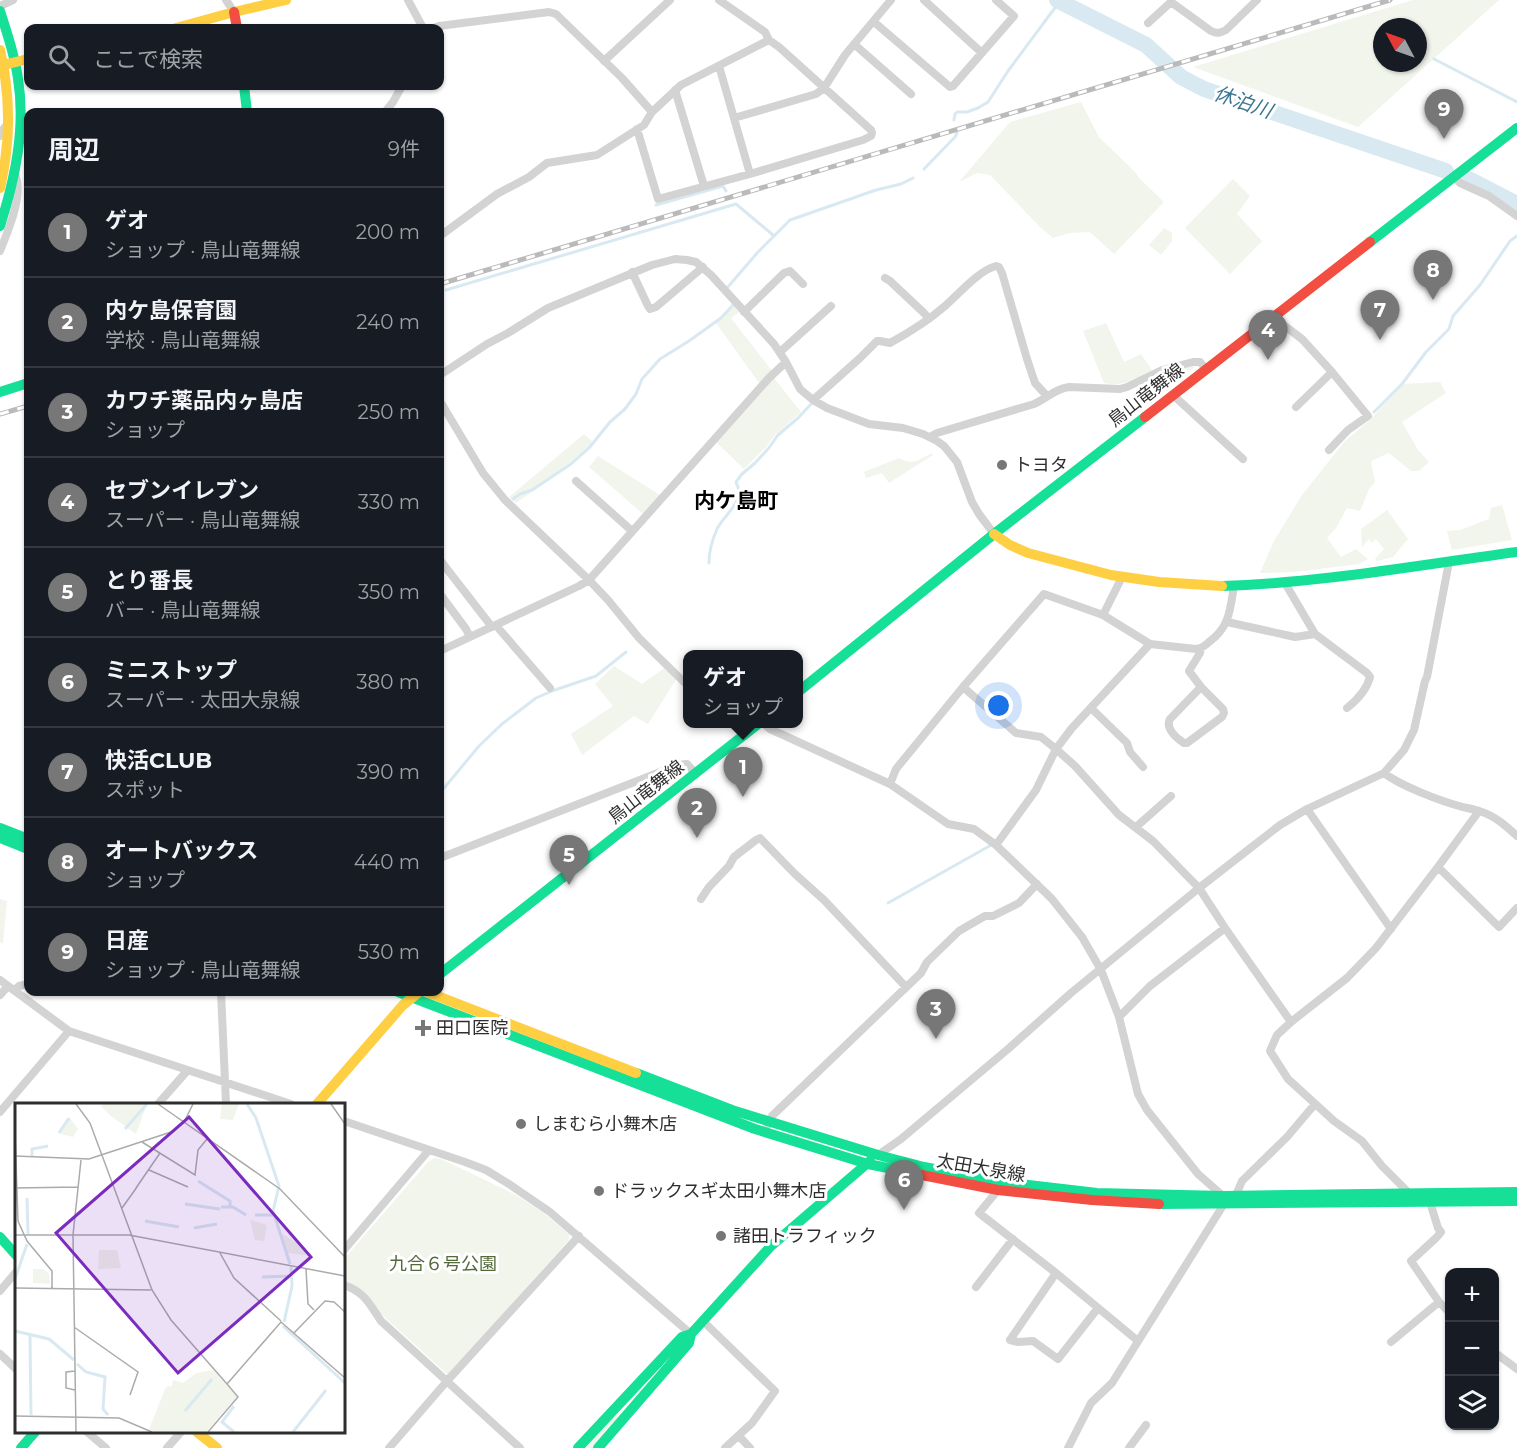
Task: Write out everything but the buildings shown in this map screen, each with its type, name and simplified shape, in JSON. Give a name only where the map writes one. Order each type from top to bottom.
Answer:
[{"type":"main road","points":[[190,24],[286,0]]},
{"type":"main road","points":[[0,11],[16,62],[21,122],[15,173],[0,226]]},
{"type":"main road","points":[[234,12],[236,24]]},
{"type":"main road","points":[[0,50],[8,89],[10,121],[8,150],[0,188]]},
{"type":"main road","points":[[2,66],[24,60]]},
{"type":"main road","points":[[244,90],[247,108]]},
{"type":"main road","name":"鳥山竜舞線","points":[[803,688],[994,534],[1517,128]]},
{"type":"main road","points":[[0,392],[24,384]]},
{"type":"main road","points":[[994,534],[1004,543],[1017,549],[1122,577],[1181,584],[1234,586],[1285,584],[1517,552]]},
{"type":"main road","name":"鳥山竜舞線","points":[[444,971],[752,728]]},
{"type":"main road","points":[[0,828],[24,837]]},
{"type":"main road","points":[[0,838],[24,847]]},
{"type":"main road","points":[[318,1103],[403,1005],[414,996]]},
{"type":"main road","name":"太田大泉線","points":[[421,996],[675,1099],[767,1127],[924,1167],[1004,1182],[1097,1192],[1223,1200],[1517,1201]]},
{"type":"main road","name":"太田大泉線","points":[[437,996],[732,1110],[767,1127],[868,1164],[998,1190],[1153,1204],[1223,1200],[1236,1195],[1517,1192]]},
{"type":"main road","points":[[598,1448],[689,1344],[691,1334],[771,1246],[878,1155]]},
{"type":"main road","points":[[0,1237],[15,1254]]},
{"type":"main road","points":[[578,1448],[682,1336],[691,1334]]},
{"type":"main road","points":[[21,1448],[33,1433]]},
{"type":"main road","points":[[199,1433],[217,1448]]},
{"type":"street","points":[[0,6],[13,0]]},
{"type":"street","points":[[226,0],[234,12]]},
{"type":"street","points":[[408,0],[421,24]]},
{"type":"street","points":[[604,60],[670,0]]},
{"type":"street","points":[[637,129],[658,199],[750,174],[871,136],[871,130],[769,40],[765,32],[719,0]]},
{"type":"street","points":[[734,118],[816,94],[824,88],[845,55],[891,0]]},
{"type":"street","points":[[924,0],[982,53]]},
{"type":"street","points":[[874,22],[950,87],[1014,16],[996,0]]},
{"type":"street","points":[[1148,22],[1171,2],[1211,31],[1220,33],[1257,0]]},
{"type":"street","points":[[444,25],[549,12],[556,14],[622,78],[652,112]]},
{"type":"street","points":[[444,233],[497,194],[522,181],[547,163],[597,155],[644,125],[652,112],[681,85],[769,40]]},
{"type":"street","points":[[854,44],[911,94]]},
{"type":"street","points":[[719,66],[750,174]]},
{"type":"street","points":[[388,108],[400,90]]},
{"type":"street","points":[[675,90],[704,186]]},
{"type":"street","points":[[0,136],[10,121]]},
{"type":"street","points":[[0,251],[10,227],[19,186],[15,173]]},
{"type":"street","points":[[1454,177],[1460,183],[1489,196],[1517,216]]},
{"type":"street","points":[[444,372],[487,344],[548,309],[632,272],[675,259],[696,262],[780,352],[800,389],[813,400],[827,408],[869,424],[911,430],[930,437],[944,446],[954,457],[962,472],[972,502],[994,534]]},
{"type":"street","points":[[813,400],[877,342],[880,340],[890,343],[911,331],[929,319],[984,272],[996,266],[999,267],[1035,383],[1047,396]]},
{"type":"street","points":[[632,272],[650,309],[656,307],[703,267]]},
{"type":"street","points":[[744,312],[784,273],[790,271],[803,284]]},
{"type":"street","points":[[885,278],[929,319]]},
{"type":"street","points":[[780,352],[831,306]]},
{"type":"street","points":[[1273,317],[1302,339],[1368,416],[1348,430],[1329,450]]},
{"type":"street","points":[[444,649],[579,586],[589,579],[786,362]]},
{"type":"street","points":[[930,437],[1034,404],[1060,388],[1120,389],[1162,370],[1193,362],[1200,363],[1206,369]]},
{"type":"street","points":[[1296,408],[1332,372]]},
{"type":"street","points":[[1173,395],[1243,459]]},
{"type":"street","points":[[444,408],[483,473],[505,500],[589,579],[639,638],[683,682]]},
{"type":"street","points":[[576,481],[632,531]]},
{"type":"street","points":[[878,1155],[901,1139],[1071,993],[1280,825],[1307,809],[1384,773],[1404,750],[1414,730],[1427,677],[1449,562]]},
{"type":"street","points":[[444,565],[494,626],[550,688]]},
{"type":"street","points":[[1102,615],[1122,577]]},
{"type":"street","points":[[1285,584],[1315,634],[1370,677],[1369,682],[1347,708]]},
{"type":"street","points":[[1202,687],[1170,719],[1168,724],[1169,728],[1184,743],[1222,717],[1224,713],[1189,671],[1201,648],[1212,640],[1227,622],[1234,586]]},
{"type":"street","points":[[890,784],[896,769],[1044,594],[1102,615],[1150,644],[1201,648]]},
{"type":"street","points":[[444,599],[470,637]]},
{"type":"street","points":[[1227,622],[1295,637],[1315,634]]},
{"type":"street","points":[[996,845],[1036,790],[1056,749],[1072,728],[1150,644]]},
{"type":"street","points":[[963,687],[1016,733],[1041,737],[1056,749],[1076,766],[1119,816],[1153,841],[1199,888],[1291,1022]]},
{"type":"street","points":[[1090,708],[1127,743],[1130,753],[1143,766]]},
{"type":"street","points":[[744,728],[748,731]]},
{"type":"street","points":[[769,728],[890,784],[948,824],[974,830],[996,845],[1053,899],[1082,937],[1101,970],[1119,1017],[1138,1094],[1147,1110],[1198,1174],[1223,1200],[1112,1383],[1091,1403],[1068,1448]]},
{"type":"street","points":[[444,856],[678,765],[687,764],[696,774]]},
{"type":"street","points":[[1384,773],[1444,801],[1483,812],[1508,827],[1517,836]]},
{"type":"street","points":[[1136,827],[1171,796]]},
{"type":"street","points":[[1307,809],[1391,928]]},
{"type":"street","points":[[1409,1193],[1382,1166],[1362,1141],[1334,1121],[1288,1079],[1270,1052],[1277,1035],[1347,978],[1376,948],[1479,811]]},
{"type":"street","points":[[701,899],[734,857],[760,838],[824,900],[906,987]]},
{"type":"street","points":[[1438,867],[1499,927],[1517,908]]},
{"type":"street","points":[[767,1127],[772,1116],[921,973],[927,962],[959,931],[985,916],[993,916],[1019,903],[1037,884]]},
{"type":"street","points":[[1119,1017],[1150,986],[1225,928]]},
{"type":"street","points":[[0,980],[69,1031],[288,1103]]},
{"type":"street","points":[[0,995],[11,988],[24,985]]},
{"type":"street","points":[[221,996],[226,1103]]},
{"type":"street","points":[[0,1112],[69,1031]]},
{"type":"street","points":[[159,1103],[187,1071]]},
{"type":"street","points":[[1236,1195],[1242,1181],[1287,1137],[1315,1104]]},
{"type":"street","points":[[345,1122],[486,1170],[509,1184],[550,1212],[691,1334]]},
{"type":"street","points":[[345,1249],[429,1150]]},
{"type":"street","points":[[998,1190],[979,1213],[1138,1341]]},
{"type":"street","points":[[1422,1193],[1430,1202],[1441,1232],[1411,1261],[1445,1309]]},
{"type":"street","points":[[388,1448],[579,1236]]},
{"type":"street","points":[[976,1287],[1012,1239]]},
{"type":"street","points":[[0,1292],[15,1273]]},
{"type":"street","points":[[1056,1273],[1010,1340],[1033,1341],[1058,1359],[1098,1308]]},
{"type":"street","points":[[345,1285],[356,1289],[365,1297],[381,1321],[520,1448]]},
{"type":"street","points":[[1391,1342],[1439,1302]]},
{"type":"street","points":[[703,1321],[775,1391],[752,1423],[725,1448]]},
{"type":"street","points":[[0,1354],[15,1368]]},
{"type":"street","points":[[1499,1356],[1517,1369]]},
{"type":"street","points":[[1129,1448],[1146,1425]]},
{"type":"street","points":[[89,1433],[106,1448]]},
{"type":"street","points":[[167,1448],[179,1433]]},
{"type":"street","points":[[739,1436],[750,1448]]},
{"type":"green space","points":[[1413,0],[1499,0],[1427,65],[1427,18],[1373,18],[1373,72],[1419,72],[1358,127],[1193,67]]},
{"type":"green space","points":[[1081,102],[1099,137],[1164,202],[1114,254],[1090,232],[1069,233],[1053,238],[990,175],[977,173],[959,182],[1010,122]]},
{"type":"green space","points":[[1233,179],[1250,196],[1237,214],[1262,241],[1230,274],[1185,228]]},
{"type":"green space","points":[[1164,228],[1172,233],[1172,241],[1161,255],[1149,245]]},
{"type":"green space","points":[[734,306],[739,312],[731,318],[772,371],[759,383],[716,323]]},
{"type":"green space","points":[[1106,323],[1124,362],[1141,354],[1152,370],[1123,383],[1104,383],[1083,331]]},
{"type":"green space","points":[[1196,366],[1149,402],[1136,388],[1172,371]]},
{"type":"green space","points":[[774,378],[801,412],[775,435],[744,469],[716,442]]},
{"type":"green space","points":[[1440,382],[1446,393],[1402,422],[1418,450],[1429,462],[1419,471],[1411,471],[1389,453],[1371,461],[1375,482],[1369,489],[1360,511],[1347,508],[1336,528],[1327,538],[1341,557],[1356,549],[1368,559],[1359,564],[1295,572],[1260,573],[1274,541],[1302,495],[1345,441],[1369,421],[1403,384]]},
{"type":"green space","points":[[584,434],[594,443],[516,503],[509,497]]},
{"type":"green space","points":[[932,453],[933,455],[889,483],[882,473],[866,478],[864,472],[899,458],[912,462]]},
{"type":"green space","points":[[598,456],[660,495],[643,514],[589,467]]},
{"type":"green space","points":[[1502,505],[1512,540],[1452,550],[1447,531],[1460,530],[1489,519],[1491,508]]},
{"type":"green space","points":[[1387,510],[1408,539],[1393,557],[1377,561],[1375,559],[1384,549],[1376,539],[1372,543],[1369,539],[1362,547],[1361,529]]},
{"type":"green space","points":[[614,666],[642,684],[666,667],[677,678],[648,724],[634,716],[582,755],[571,734],[613,706],[595,684]]},
{"type":"green space","points":[[0,899],[7,901],[3,944],[0,942]]},
{"type":"green space","name":"九合６号公園","points":[[434,1158],[441,1159],[516,1195],[541,1211],[569,1234],[569,1240],[448,1375],[345,1281],[345,1258],[428,1162]]},
{"type":"green space","points":[[617,1412],[621,1414],[593,1448],[582,1448]]},
{"type":"waterway","name":"休泊川","points":[[1057,0],[1146,45],[1181,77],[1204,89],[1446,171]]},
{"type":"waterway","points":[[954,120],[957,112],[967,112],[988,102],[1060,1]]},
{"type":"waterway","points":[[1434,59],[1517,102]]},
{"type":"waterway","points":[[924,169],[957,133]]},
{"type":"waterway","points":[[727,288],[790,220],[876,190],[901,184],[913,178]]},
{"type":"waterway","name":"休泊川","points":[[1469,179],[1517,204]]},
{"type":"waterway","points":[[656,205],[723,186],[726,191]]},
{"type":"waterway","points":[[446,290],[736,204],[773,235]]},
{"type":"waterway","points":[[1374,412],[1402,384],[1426,352],[1449,329],[1453,316],[1480,285],[1510,241],[1517,236]]},
{"type":"waterway","points":[[513,499],[532,490],[571,464],[625,409],[636,394],[642,379],[660,359],[721,318],[733,305]]},
{"type":"waterway","points":[[709,563],[711,546],[717,529],[738,496],[736,482],[768,449],[778,435],[812,403]]},
{"type":"waterway","points":[[444,788],[479,746],[502,724],[536,698],[596,676],[626,652]]},
{"type":"waterway","points":[[888,903],[993,844]]},
{"type":"railway","points":[[444,283],[1390,0]]},
{"type":"railway","points":[[0,414],[24,407]]},
{"type":"traffic: fast","points":[[0,11],[17,70],[21,116],[18,153],[0,226]]},
{"type":"traffic: fast","points":[[244,90],[247,108]]},
{"type":"traffic: fast","points":[[1370,242],[1517,128]]},
{"type":"traffic: fast","points":[[0,392],[24,384]]},
{"type":"traffic: fast","points":[[803,688],[994,534],[1145,417]]},
{"type":"traffic: fast","points":[[1222,586],[1333,577],[1517,552]]},
{"type":"traffic: fast","points":[[444,971],[753,728]]},
{"type":"traffic: fast","points":[[0,828],[24,837]]},
{"type":"traffic: fast","points":[[0,838],[24,847]]},
{"type":"traffic: fast","points":[[408,996],[755,1129],[868,1164],[922,1175]]},
{"type":"traffic: fast","points":[[636,1073],[732,1110],[878,1155],[924,1167],[1004,1182],[1097,1193],[1223,1196],[1517,1192]]},
{"type":"traffic: fast","points":[[598,1448],[689,1343],[691,1334],[771,1246],[870,1161]]},
{"type":"traffic: fast","points":[[1159,1204],[1517,1201]]},
{"type":"traffic: fast","points":[[0,1237],[15,1254]]},
{"type":"traffic: fast","points":[[578,1448],[682,1337],[691,1334]]},
{"type":"traffic: fast","points":[[21,1448],[34,1433]]},
{"type":"traffic: slow","points":[[190,24],[286,0]]},
{"type":"traffic: slow","points":[[0,50],[8,102],[8,136],[0,188]]},
{"type":"traffic: slow","points":[[0,66],[24,60]]},
{"type":"traffic: slow","points":[[994,534],[1028,553],[1111,575],[1159,582],[1222,586]]},
{"type":"traffic: slow","points":[[318,1103],[403,1005],[414,996]]},
{"type":"traffic: slow","points":[[437,996],[636,1073]]},
{"type":"traffic: slow","points":[[198,1433],[217,1448]]},
{"type":"traffic: jam","points":[[234,12],[236,24]]},
{"type":"traffic: jam","points":[[1145,417],[1370,242]]},
{"type":"traffic: jam","points":[[922,1175],[998,1190],[1092,1200],[1159,1204]]},
{"type":"place","name":"日産","points":[[1444,139]]},
{"type":"place","name":"オートバックス","points":[[1433,300]]},
{"type":"place","name":"快活CLUB","points":[[1380,340]]},
{"type":"place","name":"セブンイレブン","points":[[1268,360]]},
{"type":"place","name":"トヨタ","points":[[1002,465]]},
{"type":"place","name":"ゲオ","points":[[743,797]]},
{"type":"place","name":"内ケ島保育園","points":[[697,838]]},
{"type":"place","name":"とり番長","points":[[569,885]]},
{"type":"place","name":"田口医院","points":[[423,1028]]},
{"type":"place","name":"カワチ薬品内ヶ島店","points":[[936,1039]]},
{"type":"place","name":"しまむら小舞木店","points":[[521,1124]]},
{"type":"place","name":"ドラックスギ太田小舞木店","points":[[599,1191]]},
{"type":"place","name":"ミニストップ","points":[[904,1210]]},
{"type":"place","name":"諸田トラフィック","points":[[721,1236]]},
{"type":"district","name":"内ケ島町","points":[[736,500]]}]
